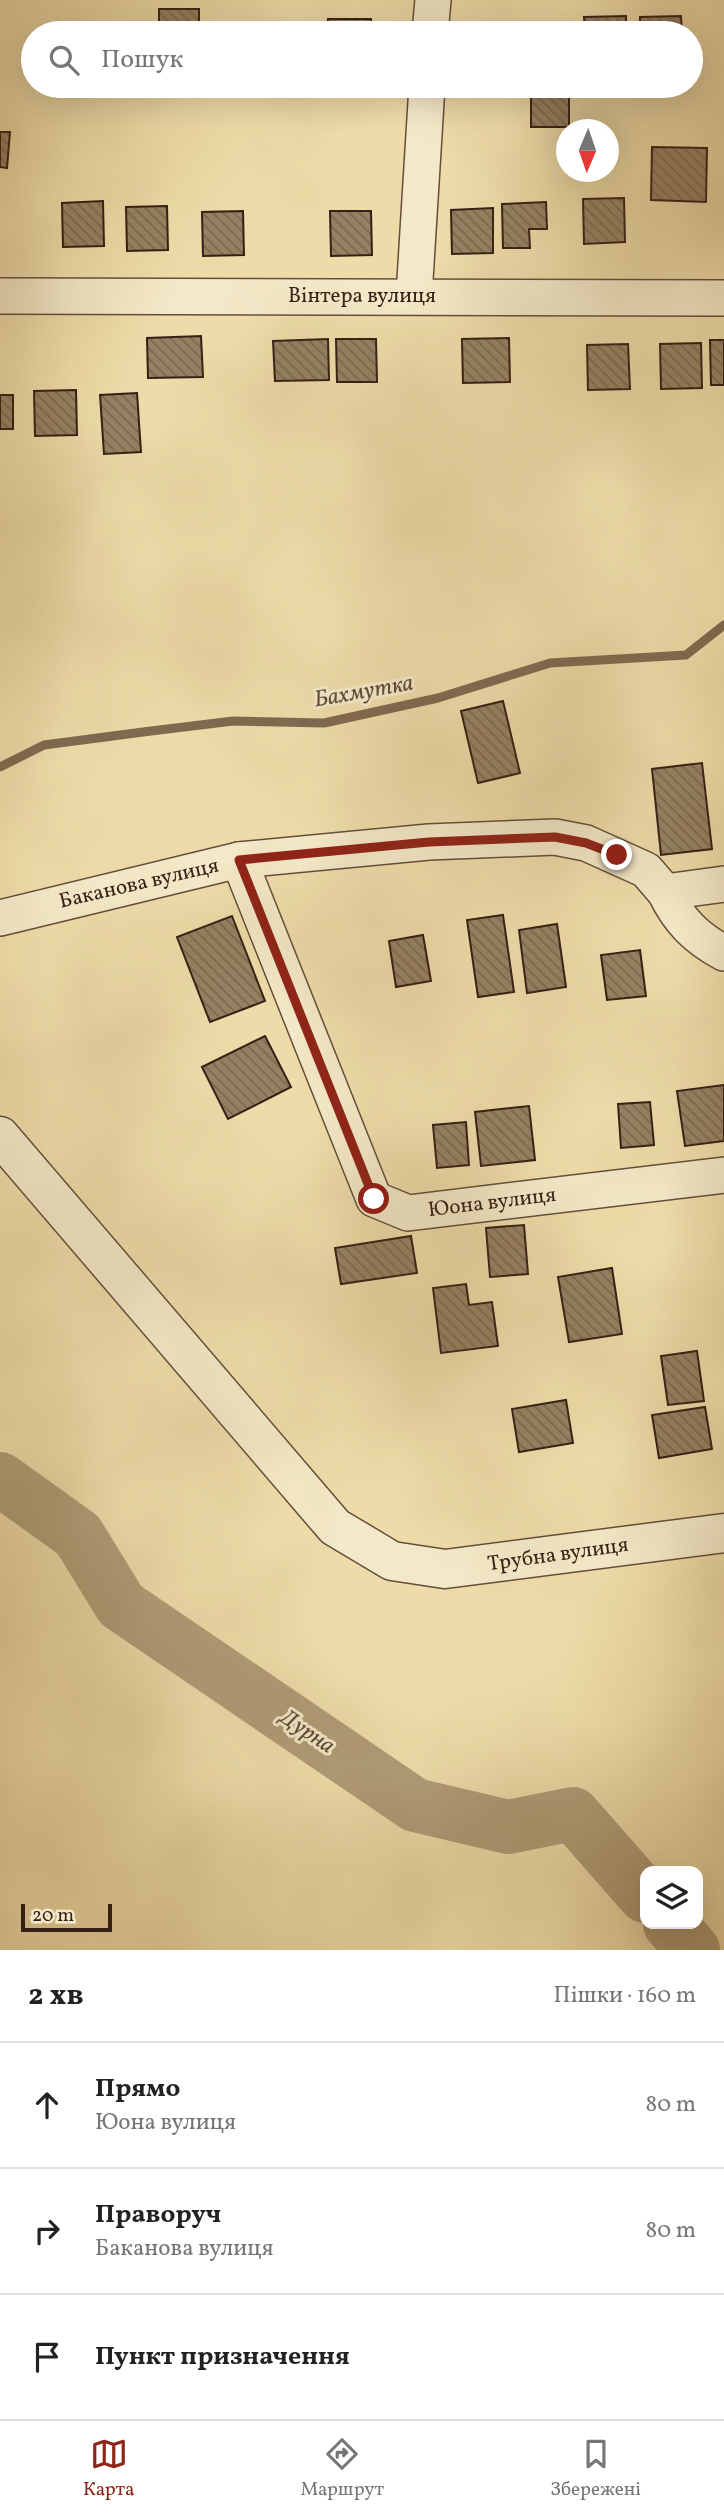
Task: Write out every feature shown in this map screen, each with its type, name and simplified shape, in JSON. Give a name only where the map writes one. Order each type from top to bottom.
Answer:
[{"type":"street","points":[[431,21],[433,0]]},
{"type":"street","points":[[414,296],[426,98]]},
{"type":"street","name":"Вінтера вулиця","points":[[0,296],[724,299]]},
{"type":"street","name":"Баканова вулиця","points":[[0,918],[239,860],[429,842],[555,837],[586,843],[646,870],[665,892],[677,916],[693,932],[724,954]]},
{"type":"street","name":"Юона вулиця","points":[[239,860],[374,1199],[408,1213],[724,1175]]},
{"type":"street","points":[[665,892],[724,884]]},
{"type":"street","name":"Трубна вулиця","points":[[0,1136],[335,1527],[392,1561],[445,1569],[724,1533]]},
{"type":"building","points":[[159,9],[199,9],[199,21],[159,21]]},
{"type":"building","points":[[626,16],[626,21],[584,21],[584,17]]},
{"type":"building","points":[[681,16],[681,21],[640,21],[640,17]]},
{"type":"building","points":[[328,19],[371,19],[371,21]]},
{"type":"building","points":[[531,98],[569,98],[569,119],[556,119],[556,127],[531,127]]},
{"type":"building","points":[[0,132],[10,132],[7,168],[0,167]]},
{"type":"building","points":[[652,147],[707,148],[706,202],[651,200]]},
{"type":"building","points":[[624,198],[625,242],[584,244],[583,199]]},
{"type":"building","points":[[103,201],[104,246],[63,247],[62,203]]},
{"type":"building","points":[[546,202],[547,229],[529,229],[530,248],[503,248],[502,204]]},
{"type":"building","points":[[167,206],[168,250],[127,251],[126,207]]},
{"type":"building","points":[[493,208],[493,253],[452,254],[451,210]]},
{"type":"building","points":[[243,211],[244,255],[203,256],[202,212]]},
{"type":"building","points":[[330,211],[371,211],[372,255],[331,256]]},
{"type":"building","points":[[201,336],[203,377],[148,378],[147,338]]},
{"type":"building","points":[[509,338],[510,382],[463,383],[462,339]]},
{"type":"building","points":[[328,339],[329,380],[275,381],[273,341]]},
{"type":"building","points":[[336,339],[376,339],[377,382],[337,382]]},
{"type":"building","points":[[710,340],[724,340],[724,385],[711,385]]},
{"type":"building","points":[[701,343],[702,388],[661,389],[660,344]]},
{"type":"building","points":[[628,344],[630,389],[588,390],[587,345]]},
{"type":"building","points":[[76,390],[77,435],[35,436],[34,391]]},
{"type":"building","points":[[137,393],[141,452],[104,454],[100,395]]},
{"type":"building","points":[[0,395],[13,395],[13,429],[0,429]]},
{"type":"building","points":[[503,701],[520,773],[478,783],[461,711]]},
{"type":"building","points":[[702,763],[712,849],[661,855],[652,769]]},
{"type":"building","points":[[503,915],[514,992],[478,997],[467,920]]},
{"type":"building","points":[[232,916],[265,1001],[210,1022],[177,937]]},
{"type":"building","points":[[557,924],[566,987],[527,993],[519,930]]},
{"type":"building","points":[[423,935],[431,981],[396,987],[389,941]]},
{"type":"building","points":[[640,950],[646,996],[607,1000],[601,955]]},
{"type":"building","points":[[265,1036],[291,1087],[228,1119],[202,1067]]},
{"type":"building","points":[[724,1085],[724,1141],[685,1146],[677,1091]]},
{"type":"building","points":[[650,1102],[654,1145],[621,1148],[618,1104]]},
{"type":"building","points":[[529,1106],[535,1160],[481,1166],[475,1112]]},
{"type":"building","points":[[466,1122],[469,1165],[437,1168],[433,1125]]},
{"type":"building","points":[[524,1225],[528,1274],[490,1277],[486,1228]]},
{"type":"building","points":[[411,1236],[417,1273],[341,1284],[335,1248]]},
{"type":"building","points":[[612,1268],[622,1334],[569,1342],[558,1277]]},
{"type":"building","points":[[466,1284],[469,1305],[492,1302],[498,1346],[441,1353],[433,1288]]},
{"type":"building","points":[[697,1351],[704,1401],[668,1405],[661,1356]]},
{"type":"building","points":[[566,1400],[573,1443],[519,1452],[512,1409]]},
{"type":"building","points":[[705,1407],[712,1449],[659,1458],[652,1415]]},
{"type":"waterway","name":"Бахмутка","points":[[0,767],[44,745],[233,721],[324,723],[438,698],[550,663],[686,655],[724,625]]},
{"type":"waterway","name":"Дурна","points":[[0,1479],[78,1535],[121,1605],[415,1805],[508,1827],[573,1814],[640,1890]]},
{"type":"waterway","name":"Дурна","points":[[674,1929],[693,1950]]},
{"type":"route","points":[[374,1199],[239,860],[429,842],[555,837],[586,843],[617,855]]}]
